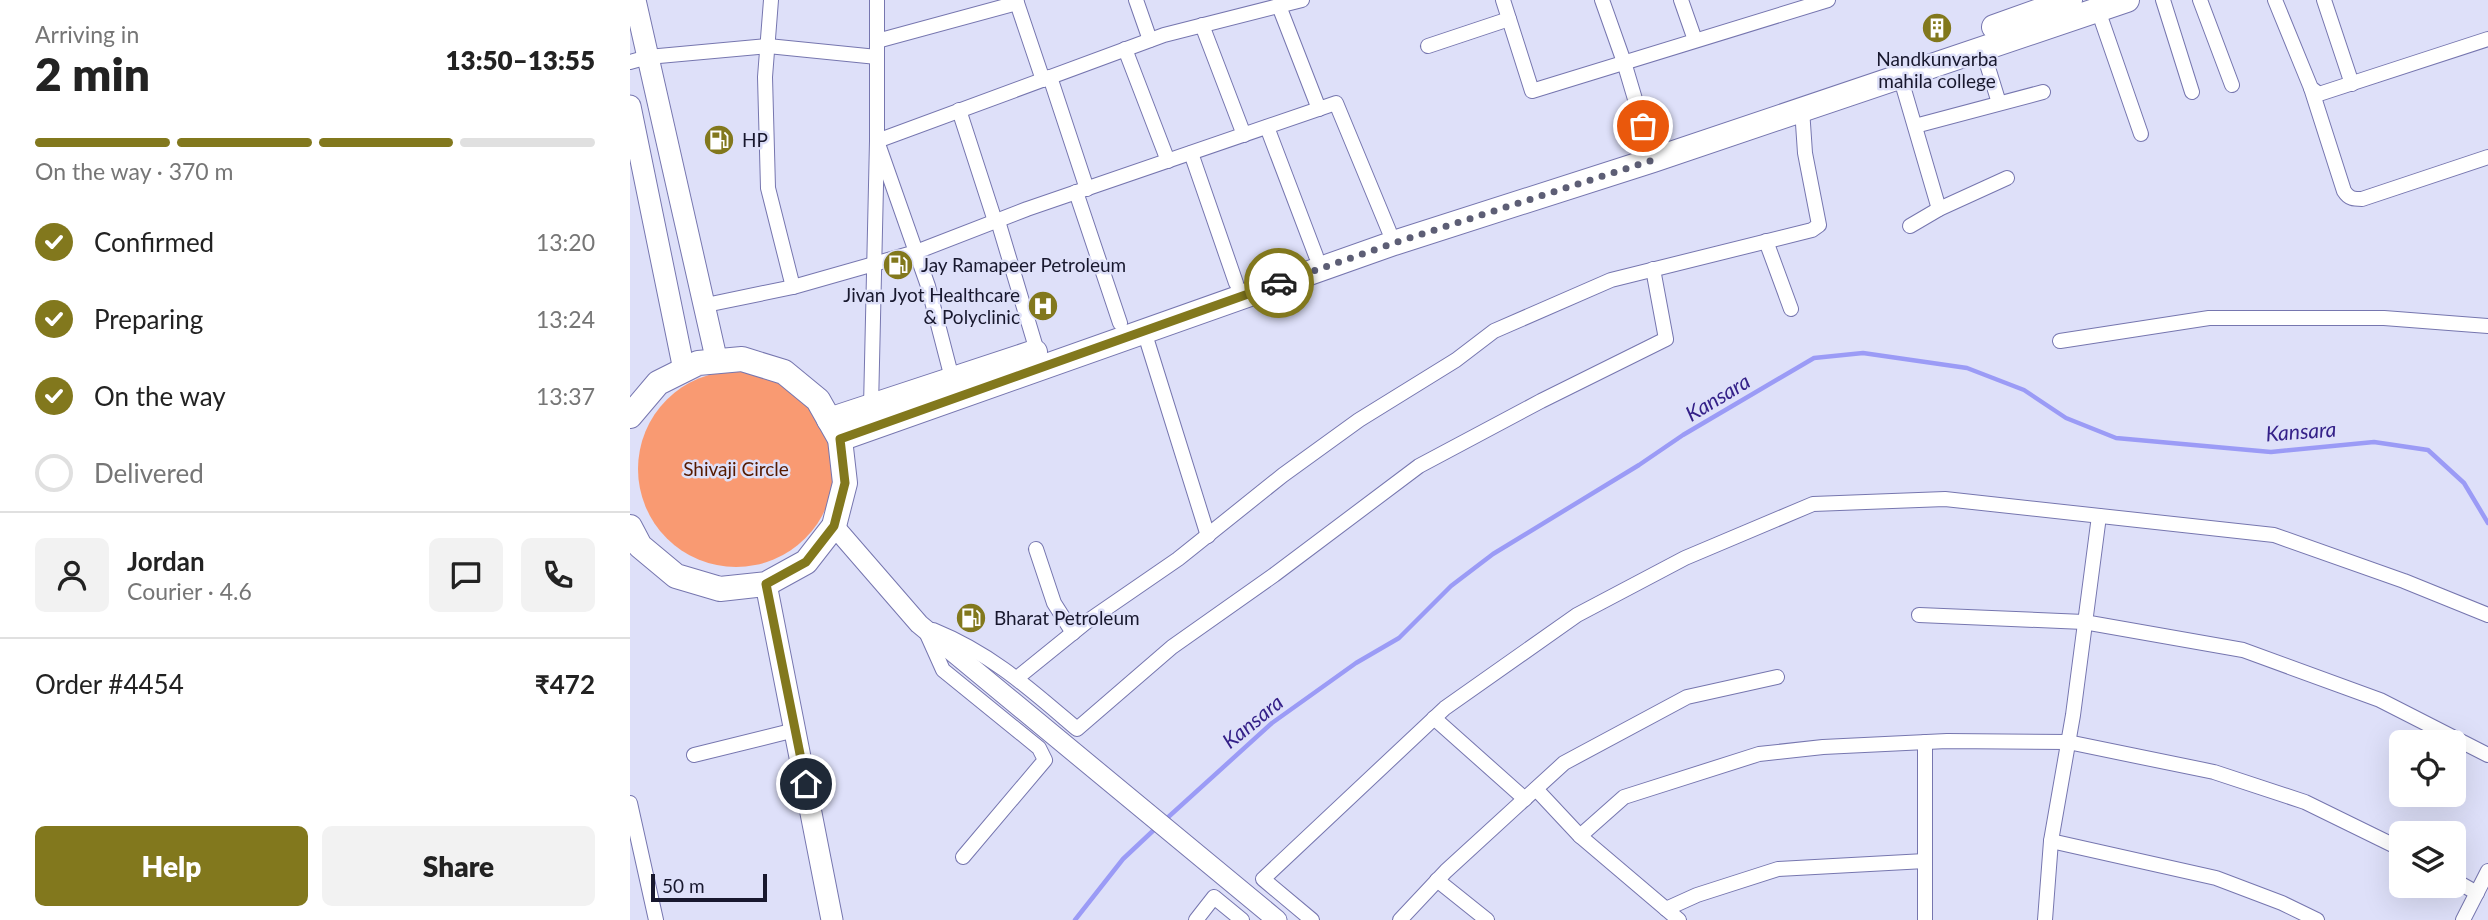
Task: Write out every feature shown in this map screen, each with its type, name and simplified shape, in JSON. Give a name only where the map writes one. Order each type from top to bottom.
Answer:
[{"type":"highway","points":[[834,429],[1144,331],[1651,154],[2070,0]]},
{"type":"highway","points":[[834,429],[871,407],[955,389],[1037,351],[1389,231],[1802,108],[2127,0]]},
{"type":"highway","points":[[630,416],[658,383],[698,363],[742,359],[784,372],[818,400],[834,429],[845,483],[834,526],[806,562],[766,584],[720,589],[676,576],[640,546],[630,527]]},
{"type":"main road","points":[[635,0],[639,60],[706,305],[717,362]]},
{"type":"main road","points":[[630,106],[684,370]]},
{"type":"main road","points":[[766,584],[832,920]]},
{"type":"street","points":[[771,0],[765,77],[768,188],[793,287]]},
{"type":"street","points":[[871,407],[877,0]]},
{"type":"street","points":[[1136,0],[1150,40]]},
{"type":"street","points":[[877,141],[1150,40],[1255,6],[1279,6],[1302,0]]},
{"type":"street","points":[[1503,0],[1532,91],[1828,0]]},
{"type":"street","points":[[1602,0],[1624,62],[1651,154]]},
{"type":"street","points":[[1681,0],[1695,40]]},
{"type":"street","points":[[2163,0],[2192,92]]},
{"type":"street","points":[[2200,0],[2232,85]]},
{"type":"street","points":[[2275,0],[2311,88],[2348,197],[2354,200],[2362,199],[2488,157]]},
{"type":"street","points":[[2324,0],[2352,85]]},
{"type":"street","points":[[877,41],[1017,1],[1046,78],[1120,323]]},
{"type":"street","points":[[1279,6],[1319,109]]},
{"type":"street","points":[[2098,10],[2141,134]]},
{"type":"street","points":[[1428,46],[1509,19]]},
{"type":"street","points":[[1202,25],[1244,135]]},
{"type":"street","points":[[2311,88],[2314,92],[2323,94],[2488,39]]},
{"type":"street","points":[[639,60],[768,46],[877,57]]},
{"type":"street","points":[[1982,48],[1999,103]]},
{"type":"street","points":[[1125,49],[1168,161]]},
{"type":"street","points":[[1900,76],[1939,209]]},
{"type":"street","points":[[1915,126],[2043,92]]},
{"type":"street","points":[[706,305],[793,287],[916,252],[1081,190],[1336,103],[1389,231]]},
{"type":"street","points":[[1017,678],[1073,633],[1178,559],[1283,475],[1337,436],[1456,360],[1494,331],[1612,280],[1812,230],[1819,225],[1805,153],[1802,108]]},
{"type":"street","points":[[959,110],[1037,351]]},
{"type":"street","points":[[1267,127],[1316,256]]},
{"type":"street","points":[[877,141],[928,286],[955,389]]},
{"type":"street","points":[[1191,153],[1236,283]]},
{"type":"street","points":[[1910,226],[1939,209],[2007,178]]},
{"type":"street","points":[[1766,241],[1791,309]]},
{"type":"street","points":[[922,626],[950,637],[1008,670],[1077,729],[1172,647],[1274,575],[1419,466],[1665,339],[1653,269]]},
{"type":"street","points":[[2060,341],[2209,318],[2384,318],[2488,326]]},
{"type":"street","points":[[1144,331],[1208,536]]},
{"type":"street","points":[[1312,920],[1263,879],[1445,708],[1577,615],[1685,558],[1813,504],[1945,499],[2274,535],[2404,581],[2488,615]]},
{"type":"street","points":[[2045,920],[2051,841],[2068,742],[2099,516]]},
{"type":"street","points":[[834,526],[922,626],[1277,920]]},
{"type":"street","points":[[1036,549],[1054,603],[1073,633]]},
{"type":"street","points":[[1919,615],[2084,622],[2244,650],[2380,700],[2488,755]]},
{"type":"street","points":[[922,626],[943,670],[1039,748],[1045,760],[963,857]]},
{"type":"street","points":[[1400,920],[1437,880],[1564,763],[1687,697],[1777,677]]},
{"type":"street","points":[[1434,718],[1525,799]]},
{"type":"street","points":[[694,755],[795,730]]},
{"type":"street","points":[[1925,742],[1925,920]]},
{"type":"street","points":[[1580,836],[1624,797],[1759,754],[1823,747],[1925,742],[2068,742],[2214,772],[2305,802],[2389,843]]},
{"type":"street","points":[[1536,789],[1580,836],[1679,920]]},
{"type":"street","points":[[630,803],[656,920]]},
{"type":"street","points":[[2051,841],[2216,878],[2317,920]]},
{"type":"street","points":[[1666,909],[1697,894],[1777,869],[1925,861]]},
{"type":"street","points":[[2463,920],[2488,871]]},
{"type":"street","points":[[1437,880],[1487,920]]},
{"type":"street","points":[[2466,887],[2477,893]]},
{"type":"street","points":[[1196,920],[1213,897],[1242,920]]},
{"type":"green space","name":"Shivaji Circle","points":[[736,371],[774,378],[791,387],[805,400],[818,414],[827,431],[834,469],[827,507],[818,524],[805,538],[791,551],[774,560],[736,567],[698,560],[681,551],[667,538],[654,524],[645,507],[638,469],[645,431],[654,414],[667,400],[681,387],[698,378]]},
{"type":"waterway","name":"Kansara","points":[[1165,820],[1272,723],[1356,663],[1399,638],[1451,586],[1493,554],[1683,435],[1814,358],[1863,353],[1967,368],[2024,390],[2066,418],[2116,438],[2271,452],[2374,442],[2428,450],[2464,483],[2488,523]]},
{"type":"waterway","name":"Kansara","points":[[1075,920],[1123,859],[1156,828]]},
{"type":"way so far","points":[[1279,283],[1653,160],[1643,126]]},
{"type":"place","name":"Nandkunvarba mahila college","points":[[1937,28]]},
{"type":"place","name":"HP","points":[[719,140]]},
{"type":"place","name":"Jay Ramapeer Petroleum","points":[[898,265]]},
{"type":"place","name":"Jivan Jyot Healthcare & Polyclinic","points":[[1043,306]]},
{"type":"place","name":"Bharat Petroleum","points":[[971,618]]},
{"type":"route","points":[[806,784],[766,584],[806,562],[834,526],[845,483],[840,439],[1279,283]]}]
